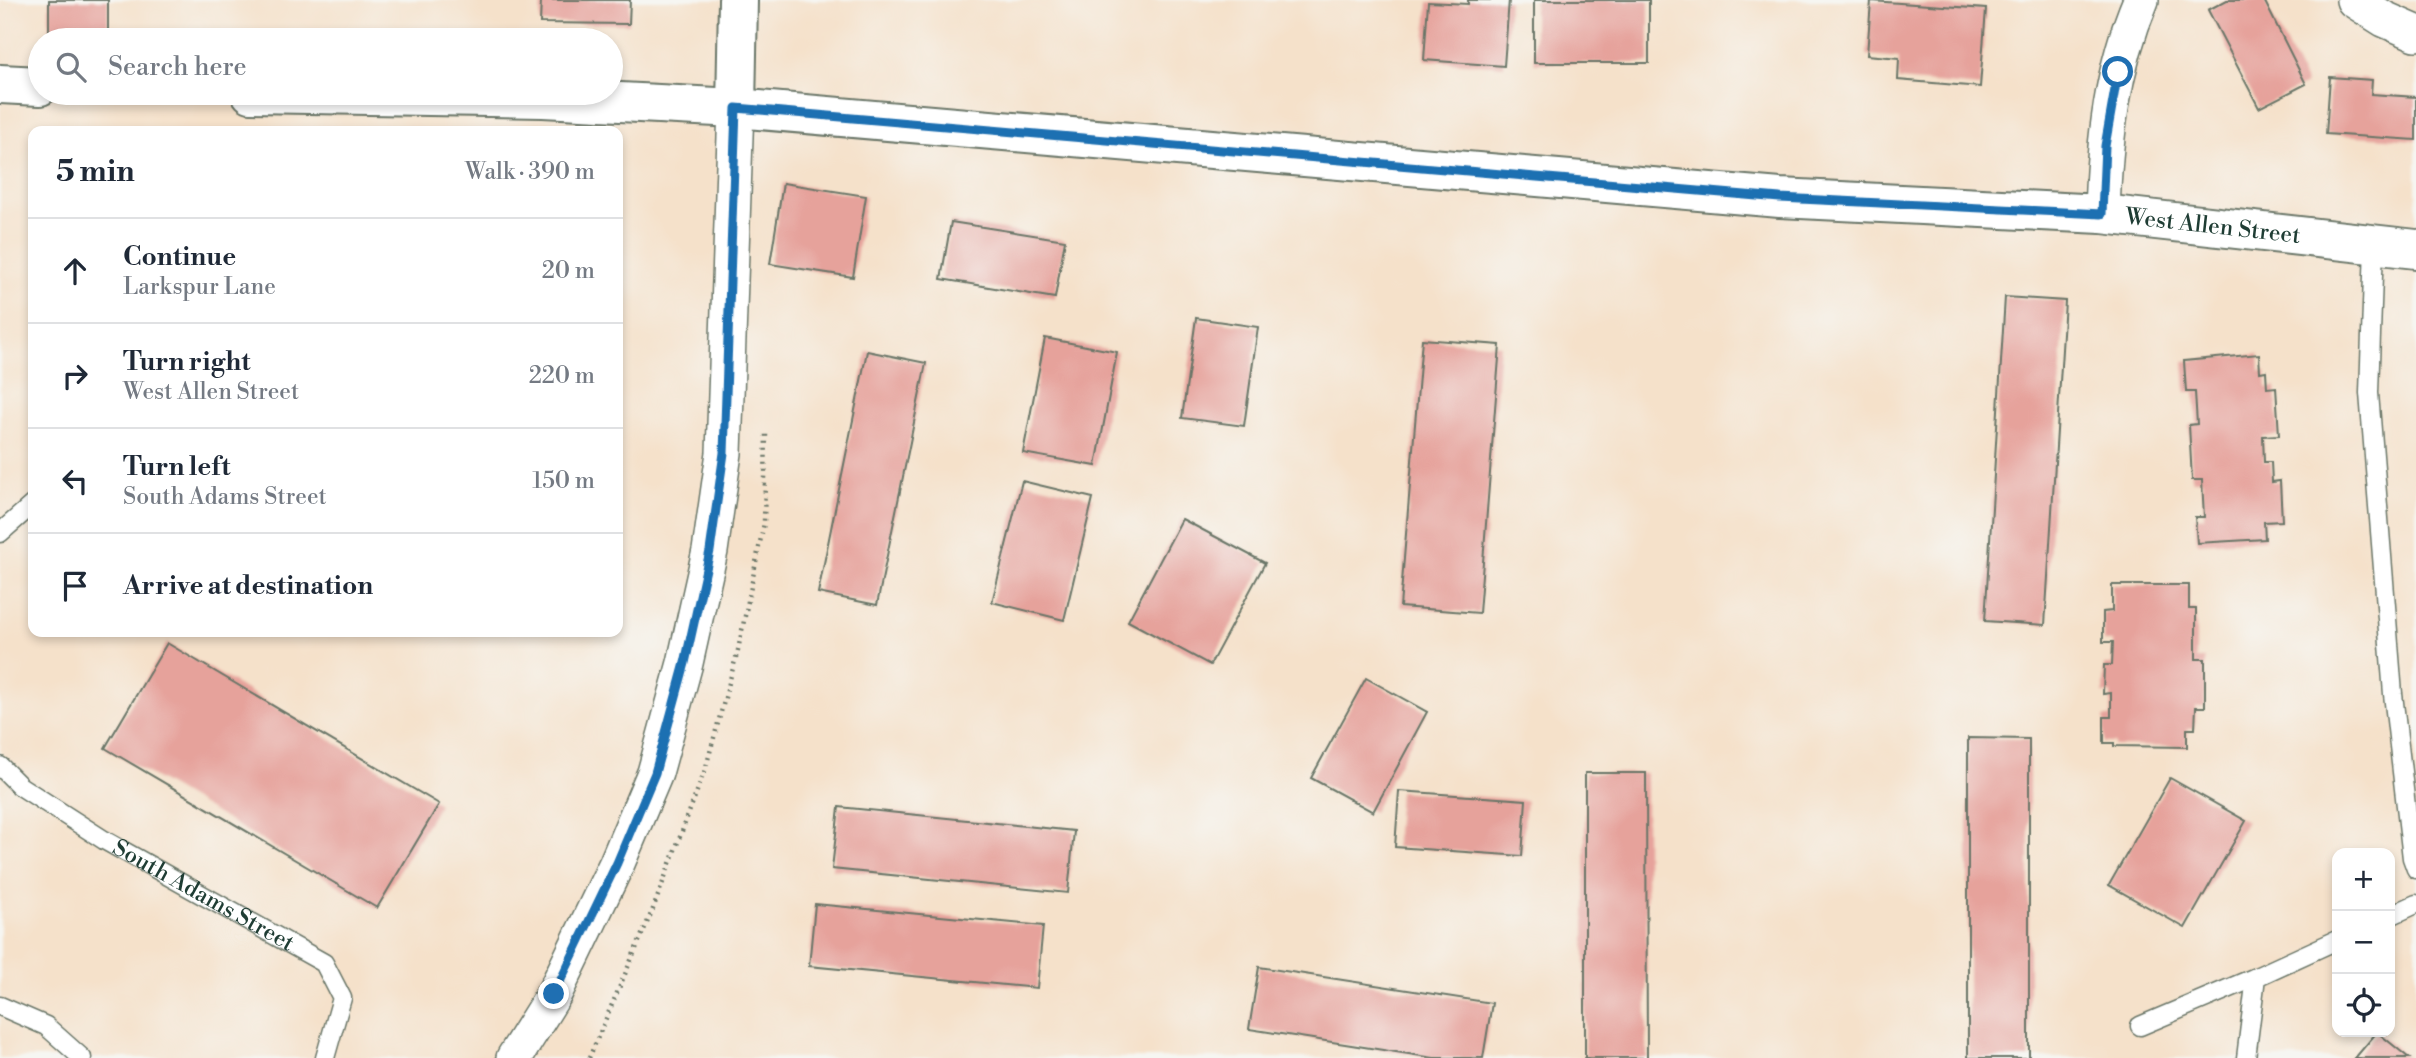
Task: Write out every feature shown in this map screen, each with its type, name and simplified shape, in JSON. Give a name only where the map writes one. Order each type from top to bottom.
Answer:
[{"type":"street","points":[[514,1058],[554,994],[617,863],[655,773],[685,663],[710,551],[724,453],[738,0]]},
{"type":"street","points":[[2102,214],[2105,146],[2118,72],[2141,0]]},
{"type":"street","points":[[2354,0],[2385,19],[2416,33]]},
{"type":"street","points":[[0,84],[28,85]]},
{"type":"street","name":"West Allen Street","points":[[623,102],[736,108],[1780,198],[2102,214],[2416,249]]},
{"type":"lane","points":[[2374,246],[2369,394],[2393,694],[2412,858],[2416,869]]},
{"type":"lane","points":[[0,533],[28,508]]},
{"type":"lane","name":"South Adams Street","points":[[0,766],[20,786],[104,840],[324,963],[342,998],[326,1058]]},
{"type":"lane","points":[[2395,914],[2416,904]]},
{"type":"lane","points":[[2140,1026],[2332,942]]},
{"type":"lane","points":[[2246,1058],[2256,977]]},
{"type":"lane","points":[[0,1006],[46,1026],[82,1058]]},
{"type":"building","points":[[49,0],[108,0],[108,28],[49,28]]},
{"type":"building","points":[[541,0],[630,0],[629,24],[540,23]]},
{"type":"building","points":[[1468,0],[1509,0],[1504,66],[1424,60],[1428,2],[1468,4]]},
{"type":"building","points":[[1534,0],[1649,0],[1649,63],[1534,63]]},
{"type":"building","points":[[2227,0],[2264,0],[2306,84],[2259,108],[2208,10]]},
{"type":"building","points":[[1871,1],[1986,9],[1980,87],[1898,80],[1899,58],[1867,55]]},
{"type":"building","points":[[2330,77],[2372,80],[2371,94],[2416,97],[2416,140],[2326,134]]},
{"type":"building","points":[[783,183],[866,196],[853,277],[770,264]]},
{"type":"building","points":[[951,222],[1065,240],[1055,298],[941,279]]},
{"type":"building","points":[[2005,297],[2065,301],[2045,625],[1985,621]]},
{"type":"building","points":[[1196,318],[1258,327],[1244,426],[1182,418]]},
{"type":"building","points":[[1045,338],[1117,352],[1096,466],[1023,453]]},
{"type":"building","points":[[1422,339],[1500,345],[1479,613],[1400,607]]},
{"type":"building","points":[[867,351],[926,363],[877,605],[818,593]]},
{"type":"building","points":[[2259,354],[2260,372],[2266,371],[2267,388],[2276,387],[2279,435],[2263,436],[2264,462],[2271,462],[2272,482],[2280,481],[2282,521],[2264,522],[2265,539],[2197,543],[2195,517],[2204,517],[2202,480],[2192,480],[2189,425],[2197,424],[2195,392],[2186,392],[2184,361]]},
{"type":"building","points":[[1022,481],[1093,498],[1064,620],[992,602]]},
{"type":"building","points":[[1182,519],[1265,563],[1210,665],[1128,621]]},
{"type":"building","points":[[2112,585],[2189,585],[2189,609],[2196,609],[2196,659],[2205,659],[2205,707],[2196,707],[2195,729],[2187,729],[2187,747],[2114,746],[2114,743],[2104,743],[2104,717],[2111,717],[2111,693],[2103,694],[2104,665],[2112,665],[2113,642],[2103,642],[2103,612],[2112,611]]},
{"type":"building","points":[[167,643],[439,804],[377,908],[105,748]]},
{"type":"building","points":[[1366,678],[1427,712],[1373,812],[1311,778]]},
{"type":"building","points":[[1968,738],[2029,739],[2029,1058],[1968,1058]]},
{"type":"building","points":[[1585,773],[1646,773],[1647,1058],[1585,1058]]},
{"type":"building","points":[[2170,778],[2246,821],[2185,928],[2109,885]]},
{"type":"building","points":[[1399,791],[1526,800],[1522,856],[1395,847]]},
{"type":"building","points":[[839,807],[1074,831],[1068,893],[832,869]]},
{"type":"building","points":[[815,904],[1043,926],[1037,988],[809,966]]},
{"type":"building","points":[[1259,967],[1492,1003],[1483,1058],[1434,1058],[1249,1029]]},
{"type":"building","points":[[2373,1037],[2383,1037],[2409,1058],[2355,1058]]},
{"type":"route","points":[[554,994],[617,863],[655,773],[685,663],[710,551],[724,453],[736,108],[1780,198],[2102,214],[2105,146],[2118,72]]}]
